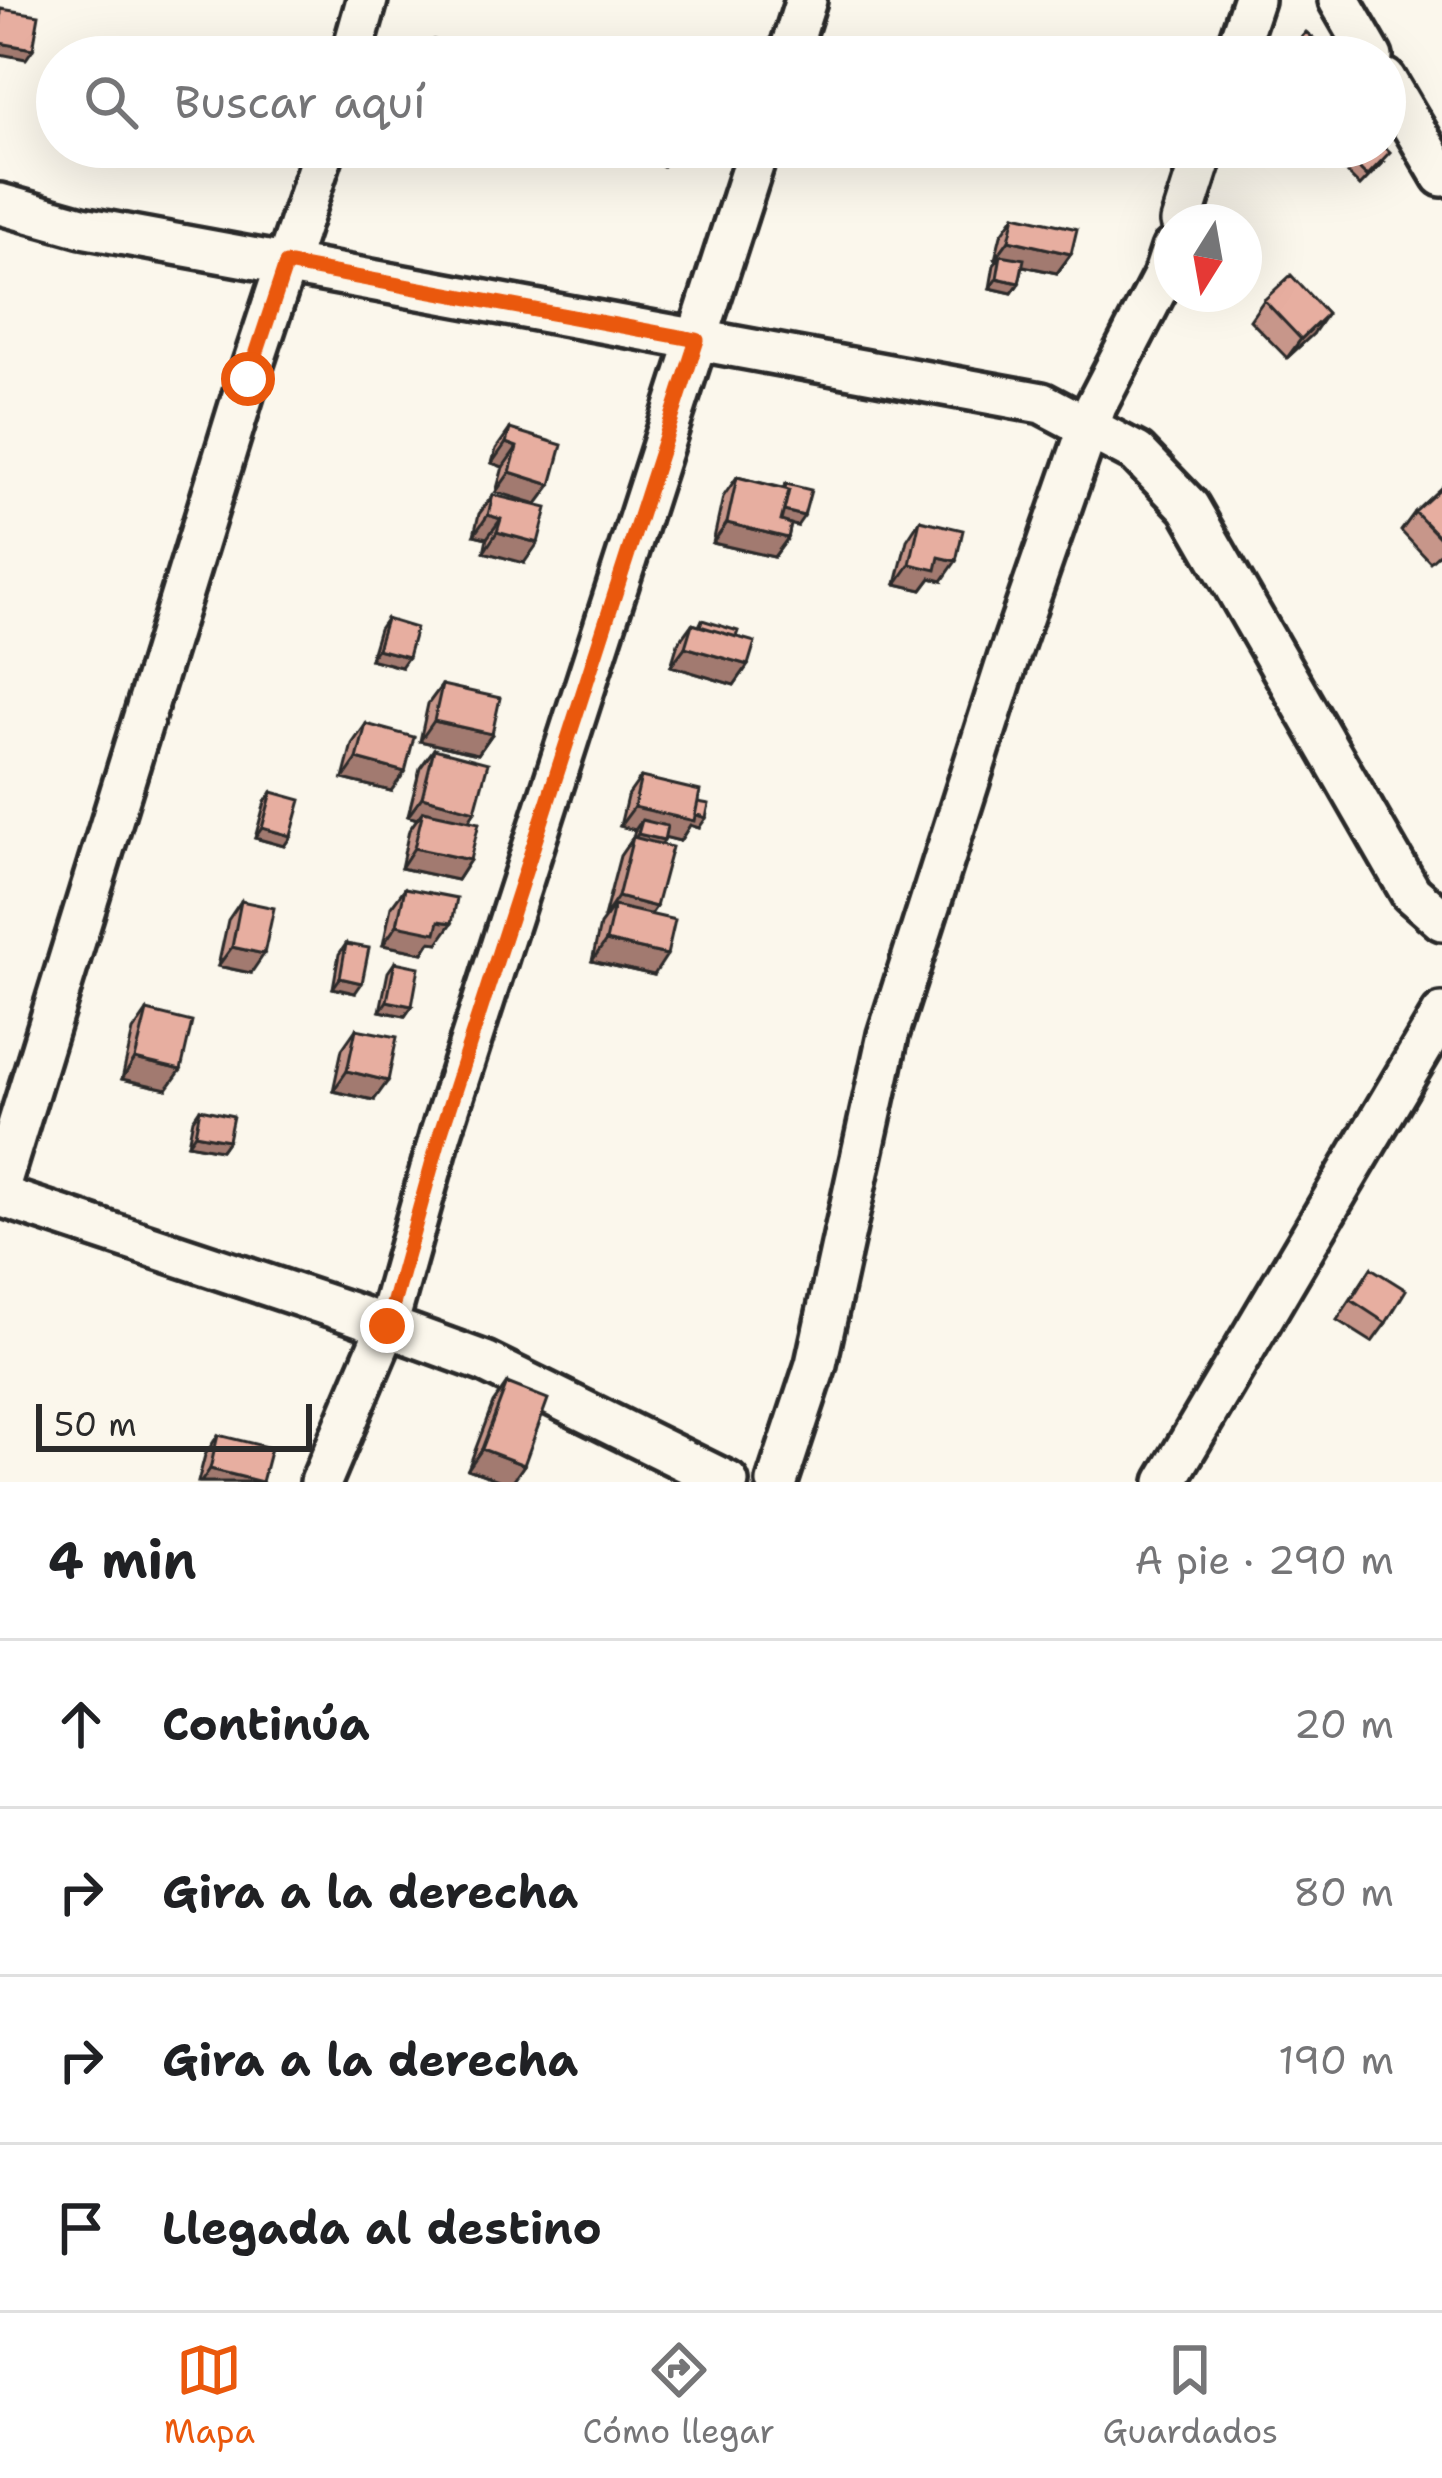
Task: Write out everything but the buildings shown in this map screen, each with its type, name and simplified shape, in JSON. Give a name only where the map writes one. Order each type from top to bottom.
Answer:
[{"type":"street","points":[[357,36],[368,0]]},
{"type":"street","points":[[795,36],[806,0]]},
{"type":"street","points":[[1241,36],[1253,0]]},
{"type":"street","points":[[1339,0],[1360,36]]},
{"type":"street","points":[[1406,115],[1442,176]]},
{"type":"street","points":[[0,1184],[318,168]]},
{"type":"street","points":[[321,1482],[387,1326],[441,1132],[752,168]]},
{"type":"street","points":[[1187,204],[1198,168]]},
{"type":"street","points":[[0,204],[82,227],[1042,403],[1137,453],[1189,507],[1411,893],[1442,920]]},
{"type":"street","points":[[777,1482],[816,1364],[888,1035],[1008,659],[1089,428],[1154,295]]},
{"type":"street","points":[[1166,1482],[1442,1014]]},
{"type":"street","points":[[0,1196],[485,1362],[728,1482]]},
{"type":"route","points":[[248,379],[286,264],[697,340],[441,1132],[387,1326]]}]
